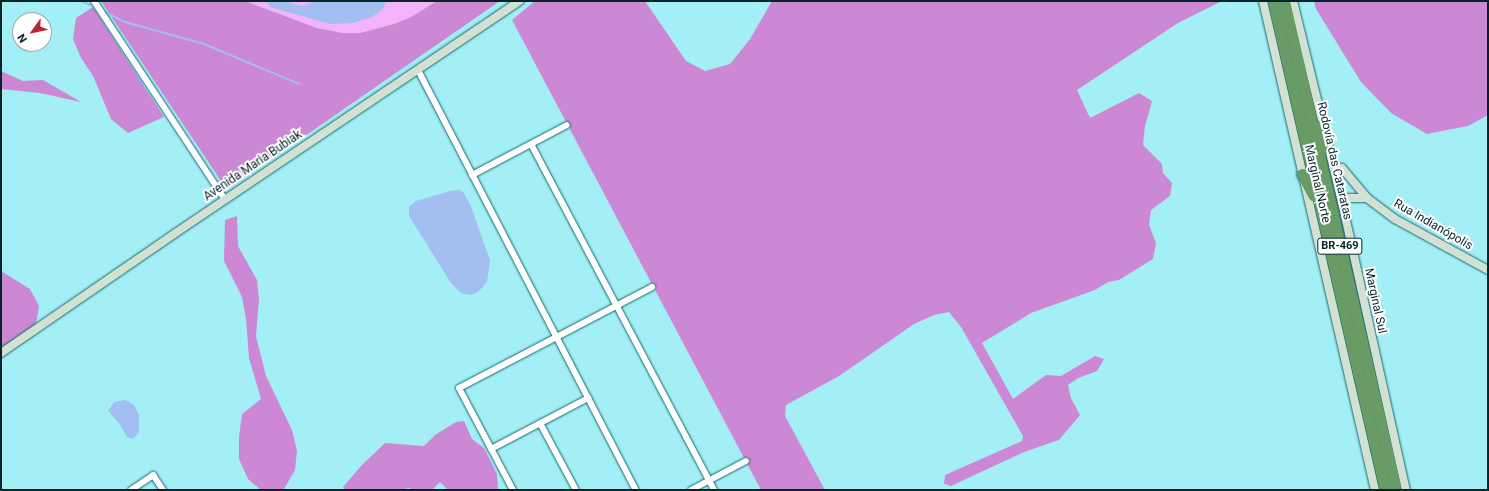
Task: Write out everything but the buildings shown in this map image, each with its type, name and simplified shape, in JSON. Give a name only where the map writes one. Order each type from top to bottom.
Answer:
[{"type":"highway","name":"Rodovía das Cataratas","points":[[1273,1],[1385,490]]},
{"type":"highway","name":"Rodovía das Cataratas","points":[[1284,1],[1328,167],[1396,490]]},
{"type":"highway","points":[[1323,123],[1328,167]]},
{"type":"highway","points":[[1302,174],[1322,215]]},
{"type":"street","points":[[94,1],[225,200]]},
{"type":"street","name":"Avenida Maria Bubiak","points":[[1,353],[520,1]]},
{"type":"street","name":"Marginal Norte","points":[[1263,1],[1375,490]]},
{"type":"street","points":[[1293,1],[1323,123]]},
{"type":"street","points":[[418,70],[636,490]]},
{"type":"street","points":[[472,175],[567,125]]},
{"type":"street","points":[[531,144],[714,490]]},
{"type":"street","name":"Rua Indianópolis","points":[[1328,167],[1342,168],[1367,198],[1394,219],[1488,270]]},
{"type":"street","name":"Marginal Sul","points":[[1328,167],[1342,202],[1406,490]]},
{"type":"street","points":[[1342,202],[1348,198],[1367,198]]},
{"type":"street","points":[[513,490],[459,388],[652,287]]},
{"type":"street","points":[[491,449],[588,398]]},
{"type":"street","points":[[540,423],[576,490]]},
{"type":"street","points":[[691,490],[746,462]]},
{"type":"street","points":[[131,490],[153,475],[163,490]]},
{"type":"shaded area","points":[[101,1],[245,1],[317,28],[343,33],[360,33],[394,24],[411,17],[437,1],[500,1],[227,190]]},
{"type":"shaded area","points":[[245,1],[437,1],[411,17],[394,24],[360,33],[343,33],[317,28]]},
{"type":"shaded area","points":[[535,1],[645,1],[686,61],[705,71],[730,64],[750,39],[772,1],[1222,1],[1178,23],[1077,90],[1090,118],[1139,93],[1152,101],[1145,126],[1143,145],[1162,164],[1163,173],[1172,183],[1170,196],[1151,210],[1149,225],[1156,243],[1153,259],[1119,280],[1108,282],[1095,290],[1031,313],[982,343],[1013,399],[1046,375],[1061,376],[1095,356],[1104,359],[1097,371],[1078,378],[1068,385],[1071,398],[1080,415],[1059,440],[1024,452],[951,486],[944,484],[945,475],[1022,441],[1023,436],[961,327],[949,312],[934,315],[914,324],[839,376],[786,405],[785,416],[825,490],[761,490],[512,20]]},
{"type":"shaded area","points":[[1314,1],[1488,1],[1488,115],[1468,126],[1427,134],[1391,113],[1361,82],[1316,9]]},
{"type":"shaded area","points":[[93,7],[164,117],[128,133],[111,119],[93,76],[81,58],[73,39],[76,18]]},
{"type":"shaded area","points":[[1,71],[23,81],[43,80],[81,102],[40,93],[1,89]]},
{"type":"shaded area","points":[[237,216],[238,246],[257,280],[259,299],[256,336],[266,376],[292,430],[297,451],[295,470],[284,489],[280,490],[261,490],[248,479],[239,459],[239,437],[242,414],[261,399],[249,358],[246,319],[242,297],[224,261],[225,220]]},
{"type":"shaded area","points":[[1,271],[30,289],[39,306],[35,329],[1,353]]},
{"type":"shaded area","points":[[464,421],[472,439],[484,448],[497,474],[498,490],[448,490],[440,482],[432,490],[412,490],[409,488],[400,490],[345,490],[343,487],[361,466],[385,443],[424,446],[435,435],[456,422]]},
{"type":"water","points":[[266,1],[288,1],[292,4],[303,6],[314,1],[386,1],[383,9],[372,17],[353,23],[330,24],[270,7]]},
{"type":"water","points":[[459,190],[463,192],[470,204],[490,260],[487,282],[478,292],[470,295],[461,293],[451,283],[409,216],[409,207],[416,201],[450,191]]},
{"type":"water","points":[[125,400],[134,405],[139,415],[139,432],[133,439],[127,437],[119,423],[108,411],[114,402]]},
{"type":"waterway","points":[[82,1],[90,5]]},
{"type":"waterway","points":[[105,12],[125,22],[204,44],[299,84]]}]
